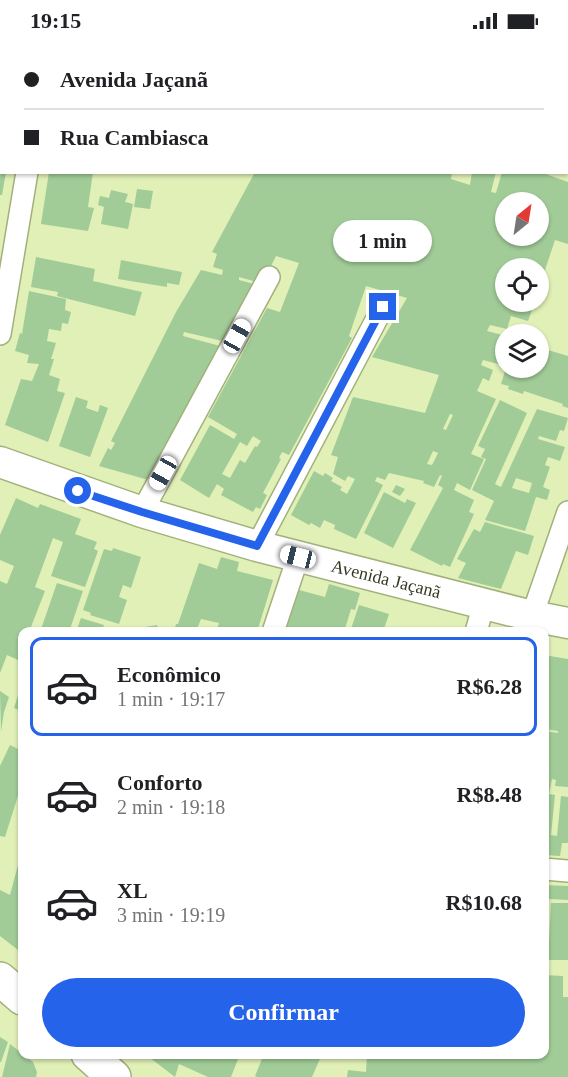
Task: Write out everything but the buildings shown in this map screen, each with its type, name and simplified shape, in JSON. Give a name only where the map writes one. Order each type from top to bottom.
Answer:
[{"type":"main road","points":[[0,979],[18,995]]},
{"type":"main road","points":[[94,1059],[114,1077]]},
{"type":"street","points":[[0,334],[27,174]]},
{"type":"street","points":[[142,512],[269,278]]},
{"type":"street","points":[[257,546],[383,307]]},
{"type":"street","name":"Avenida Jaçanã","points":[[0,462],[142,512],[257,546],[532,616],[568,623]]},
{"type":"street","points":[[532,616],[568,512]]},
{"type":"street","points":[[275,627],[298,557]]},
{"type":"street","points":[[477,627],[484,603]]},
{"type":"street","points":[[549,869],[568,871]]},
{"type":"route","points":[[78,491],[257,546],[383,307]]}]
